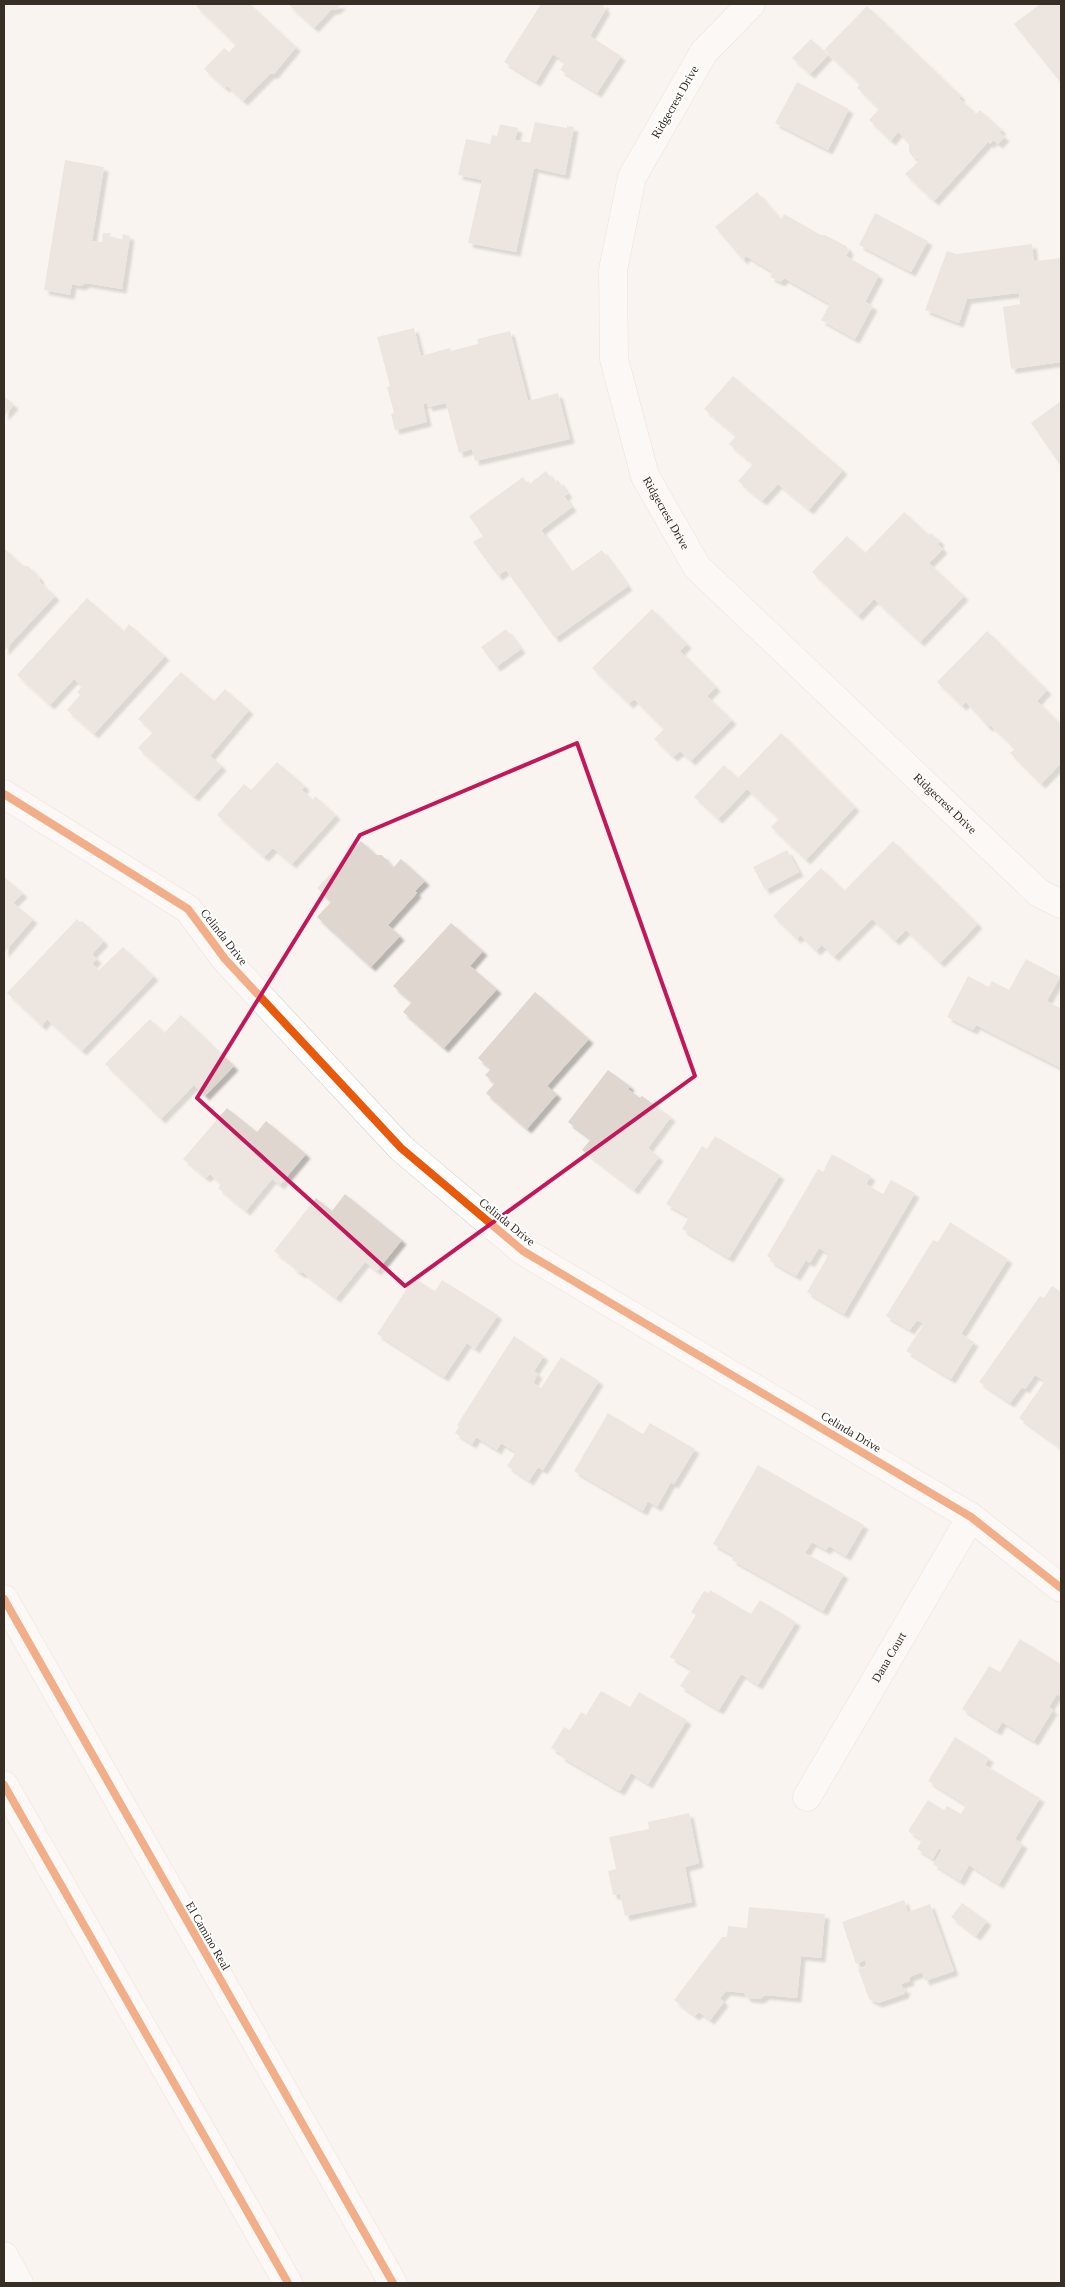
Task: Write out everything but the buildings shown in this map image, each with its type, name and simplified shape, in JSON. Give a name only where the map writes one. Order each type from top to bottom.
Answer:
[{"type":"street","name":"Ridgecrest Drive","points":[[751,4],[704,52],[632,177],[614,270],[614,359],[645,476],[697,567],[1039,893],[1061,904]]},
{"type":"street","name":"Celinda Drive","points":[[4,794],[188,909],[225,959],[401,1148],[523,1251],[971,1517],[1061,1588]]},
{"type":"street","name":"Dana Court","points":[[807,1797],[971,1517]]},
{"type":"street","name":"El Camino Real","points":[[4,1600],[393,2283]]},
{"type":"street","points":[[4,1785],[288,2283]]},
{"type":"street","points":[[4,2256],[19,2283]]},
{"type":"highlighted area","points":[[577,743],[695,1076],[405,1286],[197,1098],[360,835]]},
{"type":"cycle path","points":[[4,794],[188,909],[225,959],[401,1148],[523,1251],[971,1517],[1061,1588]]},
{"type":"cycle path","points":[[4,1599],[393,2283]]},
{"type":"cycle path","points":[[4,1785],[288,2283]]}]
